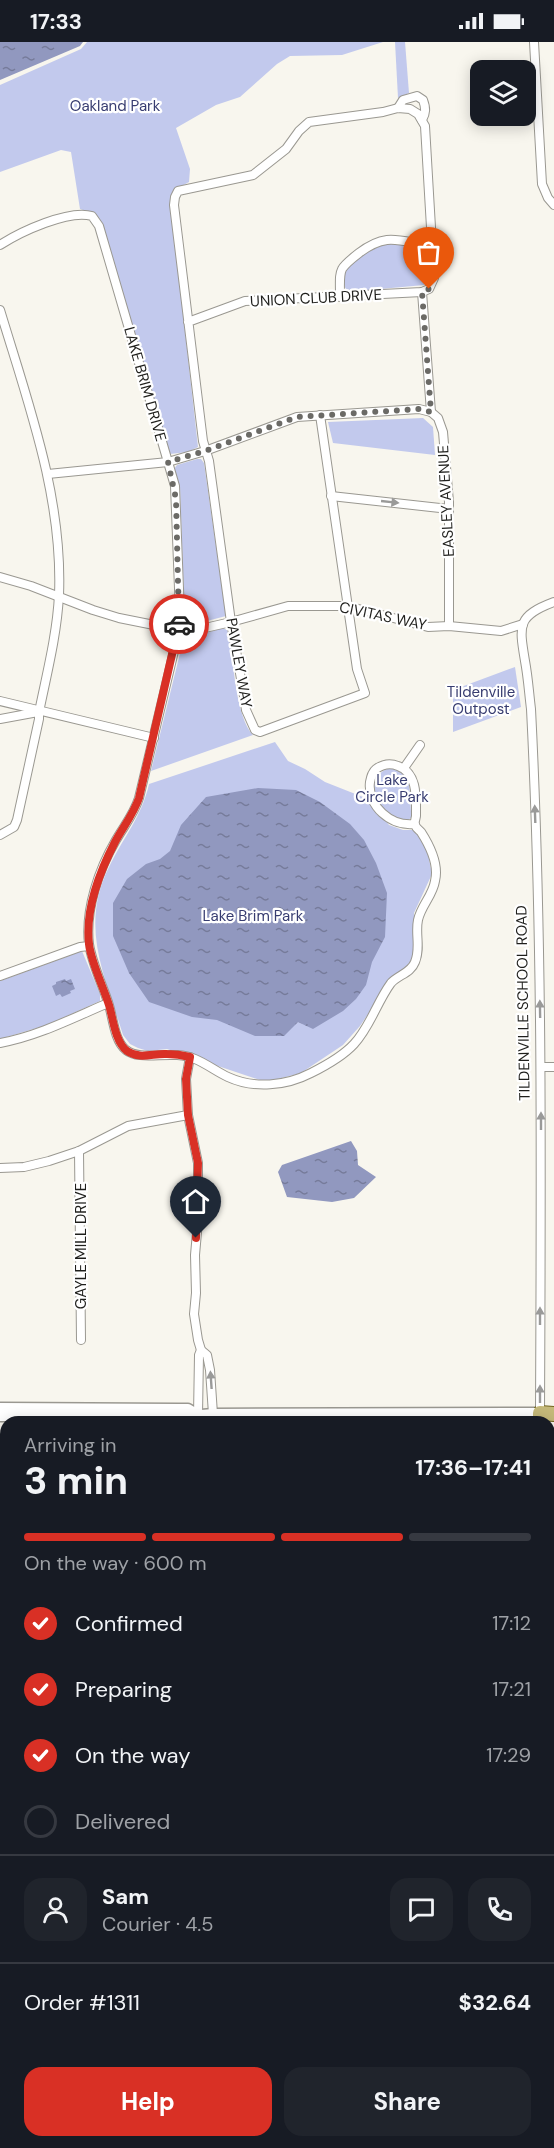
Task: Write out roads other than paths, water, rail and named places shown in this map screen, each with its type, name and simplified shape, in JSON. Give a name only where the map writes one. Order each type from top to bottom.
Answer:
[{"type":"street","points":[[534,42],[542,184],[554,205]]},
{"type":"street","points":[[48,474],[168,462],[205,451],[297,417],[419,409],[431,412],[422,292],[429,289],[434,278],[425,126],[418,114],[410,109],[398,108],[403,100],[417,96],[423,100],[426,107],[422,120]]},
{"type":"street","name":"PAWLEY WAY","points":[[320,415],[357,669],[365,693],[260,732],[255,730],[246,710],[231,622],[188,322],[175,197],[178,191],[192,187],[254,175],[286,149],[309,122],[398,108]]},
{"type":"street","name":"LAKE BRIM DRIVE","points":[[0,244],[36,227],[75,215],[92,216],[99,226],[168,462],[176,499],[179,630],[136,807],[116,840],[98,880],[89,926],[89,946],[118,1040],[125,1050],[136,1056],[165,1053],[190,1057],[229,1077],[247,1083],[265,1085],[285,1082],[309,1074],[340,1056],[354,1044],[392,981],[405,975],[415,963],[418,946],[416,932],[418,916],[430,897],[436,880],[431,851],[415,824]]},
{"type":"street","points":[[340,297],[339,274],[342,266],[373,242],[400,239],[432,246]]},
{"type":"street","name":"UNION CLUB DRIVE","points":[[188,322],[245,301],[422,292]]},
{"type":"street","points":[[0,310],[48,474],[57,539],[59,597],[57,626],[17,820],[14,827],[0,834]]},
{"type":"street","name":"EASLEY AVENUE","points":[[431,412],[438,418],[443,432],[449,509],[449,626]]},
{"type":"street","points":[[332,496],[449,509]]},
{"type":"street","name":"CIVITAS WAY","points":[[0,577],[119,618],[179,630],[192,630],[231,622],[288,606],[347,606],[428,627],[449,626],[501,631],[523,624]]},
{"type":"street","points":[[523,624],[537,608],[554,602]]},
{"type":"street","name":"TILDENVILLE SCHOOL ROAD","points":[[523,624],[520,637],[529,683],[531,709],[541,1067],[545,1416]]},
{"type":"street","points":[[0,701],[154,738]]},
{"type":"street","points":[[0,719],[39,712]]},
{"type":"street","points":[[404,768],[420,745]]},
{"type":"street","points":[[391,764],[404,768],[412,777],[415,788],[415,824],[407,825],[382,814],[373,803],[369,789],[373,773],[382,765],[391,764]]},
{"type":"street","points":[[0,976],[80,947],[89,946]]},
{"type":"street","points":[[0,1043],[55,1027],[108,1003]]},
{"type":"street","points":[[190,1057],[186,1079],[188,1115],[198,1163],[194,1314],[201,1350],[198,1415]]},
{"type":"street","points":[[541,1067],[554,1068]]},
{"type":"street","points":[[0,1168],[24,1167],[49,1161],[79,1151],[128,1126],[188,1115]]},
{"type":"street","name":"GAYLE MILL DRIVE","points":[[79,1151],[81,1340]]},
{"type":"street","points":[[201,1350],[207,1355],[210,1370],[213,1414]]},
{"type":"street","points":[[0,1408],[178,1408],[188,1409],[198,1415]]},
{"type":"street","points":[[188,1416],[213,1414],[545,1416]]},
{"type":"water","points":[[0,42],[83,42],[80,46],[0,80]]},
{"type":"water","name":"Lake Brim Park","points":[[258,788],[296,790],[320,802],[350,824],[364,840],[376,863],[387,893],[385,937],[372,962],[366,985],[356,999],[343,1011],[313,1029],[298,1022],[284,1036],[255,1036],[217,1020],[192,1017],[149,1002],[129,973],[113,936],[113,903],[127,879],[146,864],[160,859],[170,851],[181,825],[206,797]]},
{"type":"water","points":[[65,979],[66,981],[71,979],[75,989],[62,997],[60,994],[56,996],[52,986]]},
{"type":"water","points":[[351,1141],[357,1151],[358,1165],[376,1177],[354,1198],[332,1202],[287,1197],[278,1172],[282,1165]]},
{"type":"park label","name":"Oakland Park","points":[[115,106]]},
{"type":"park label","name":"Tildenville Outpost","points":[[481,700]]},
{"type":"park label","name":"Lake Circle Park","points":[[392,788]]}]
